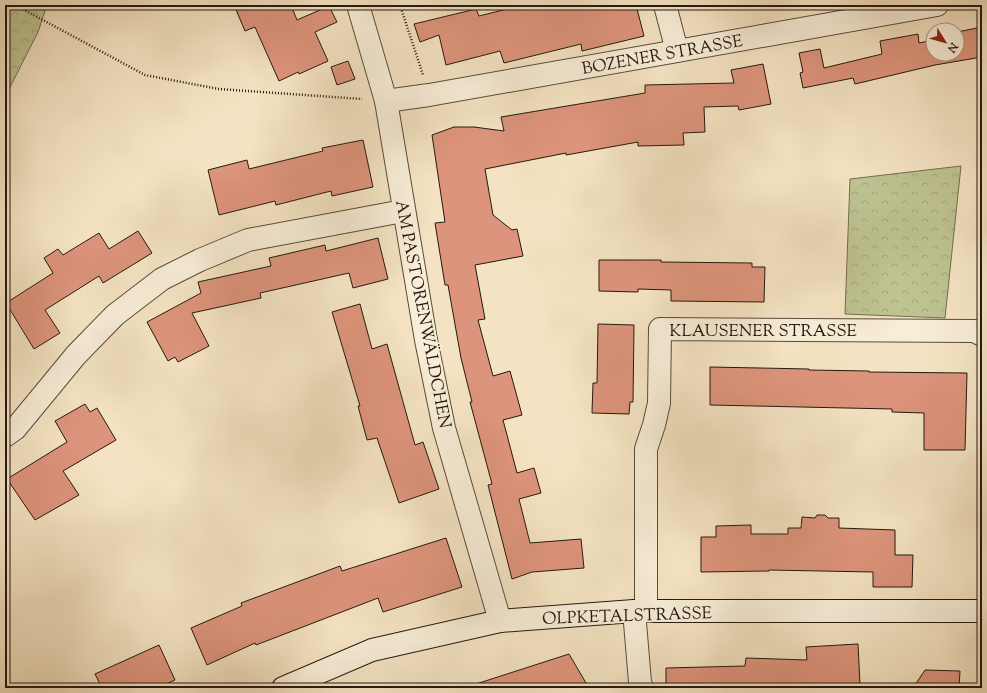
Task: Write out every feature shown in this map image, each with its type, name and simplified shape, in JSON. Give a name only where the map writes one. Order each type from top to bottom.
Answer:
[{"type":"street","name":"AM PASTORENWÄLDCHEN","points":[[358,5],[386,101],[426,340],[444,428],[500,621]]},
{"type":"street","points":[[665,5],[677,51]]},
{"type":"street","name":"BOZENER STRASSE","points":[[386,101],[430,95],[937,5]]},
{"type":"street","points":[[5,436],[15,430],[76,355],[115,315],[162,279],[200,260],[248,240],[404,211]]},
{"type":"street","name":"KLAUSENER STRASSE","points":[[640,611],[646,449],[659,403],[660,329],[974,331],[982,335]]},
{"type":"street","points":[[640,611],[640,682],[642,688]]},
{"type":"street","name":"OLPKETALSTRASSE","points":[[283,688],[372,650],[500,621],[640,611],[982,611]]},
{"type":"path","points":[[15,5],[145,75],[219,89],[386,101]]},
{"type":"path","points":[[400,5],[430,95]]},
{"type":"green space","points":[[5,5],[47,5],[38,32],[5,97]]},
{"type":"green space","points":[[961,166],[945,318],[845,314],[850,179]]},
{"type":"building","points":[[234,5],[291,5],[297,20],[329,6],[337,22],[315,32],[328,61],[279,81],[255,27],[245,31]]},
{"type":"building","points":[[523,5],[636,5],[644,36],[582,51],[581,44],[504,63],[500,51],[446,65],[439,35],[420,42],[414,24],[476,9],[479,16]]},
{"type":"building","points":[[982,27],[982,57],[965,60],[965,30]]},
{"type":"building","points":[[918,34],[919,43],[925,42],[925,62],[953,62],[855,84],[853,78],[803,88],[800,73],[803,72],[799,53],[820,49],[824,68],[882,54],[880,41]]},
{"type":"building","points":[[348,61],[355,79],[337,85],[331,67]]},
{"type":"building","points":[[763,64],[771,104],[739,110],[738,106],[704,107],[705,132],[683,133],[684,145],[638,146],[638,142],[566,155],[566,153],[485,169],[493,215],[512,230],[517,229],[523,256],[475,265],[485,319],[478,320],[493,376],[510,371],[522,415],[503,420],[517,473],[534,468],[541,493],[519,499],[530,543],[581,539],[584,568],[532,572],[512,579],[488,485],[492,484],[470,402],[472,402],[461,358],[448,285],[445,285],[435,223],[445,222],[432,135],[454,127],[474,127],[504,131],[501,117],[645,93],[645,85],[734,83],[731,70]]},
{"type":"building","points":[[363,140],[373,187],[332,196],[331,191],[276,205],[275,201],[219,215],[208,170],[247,160],[249,169],[323,151],[322,148]]},
{"type":"building","points":[[138,231],[152,253],[103,283],[99,276],[45,310],[60,333],[34,349],[6,303],[53,273],[44,258],[58,249],[63,255],[99,233],[109,249]]},
{"type":"building","points":[[378,238],[388,279],[353,288],[349,273],[260,293],[261,298],[192,313],[209,346],[178,362],[175,357],[168,361],[147,322],[201,293],[198,282],[271,266],[269,258],[325,245],[326,251]]},
{"type":"building","points":[[599,260],[661,260],[661,262],[752,263],[752,267],[765,267],[764,302],[671,301],[671,290],[638,289],[638,292],[599,291]]},
{"type":"building","points":[[360,304],[372,349],[387,344],[415,445],[423,442],[439,489],[399,503],[377,438],[367,440],[358,406],[360,406],[332,312]]},
{"type":"building","points":[[598,324],[634,325],[633,402],[630,402],[629,414],[592,413],[593,383],[597,383]]},
{"type":"building","points":[[710,367],[869,372],[967,373],[965,450],[924,450],[924,413],[892,412],[892,409],[710,405]]},
{"type":"building","points":[[85,404],[90,412],[97,408],[116,440],[63,471],[79,495],[35,520],[7,479],[67,442],[55,421]]},
{"type":"building","points":[[817,515],[825,515],[828,518],[839,518],[839,528],[895,530],[895,555],[913,555],[912,587],[873,587],[873,572],[769,570],[701,572],[701,537],[716,537],[716,526],[751,525],[751,534],[788,534],[788,528],[801,528],[802,517],[815,518]]},
{"type":"building","points":[[446,538],[462,587],[383,612],[378,598],[256,645],[255,643],[207,665],[191,628],[242,606],[241,603],[340,566],[342,571]]},
{"type":"building","points":[[858,644],[860,685],[806,688],[666,688],[666,668],[745,666],[746,658],[807,660],[806,647]]},
{"type":"building","points":[[159,645],[175,680],[158,688],[102,688],[95,674]]},
{"type":"building","points":[[569,654],[589,688],[477,688],[476,684]]},
{"type":"building","points":[[925,670],[960,671],[959,688],[913,688]]}]
